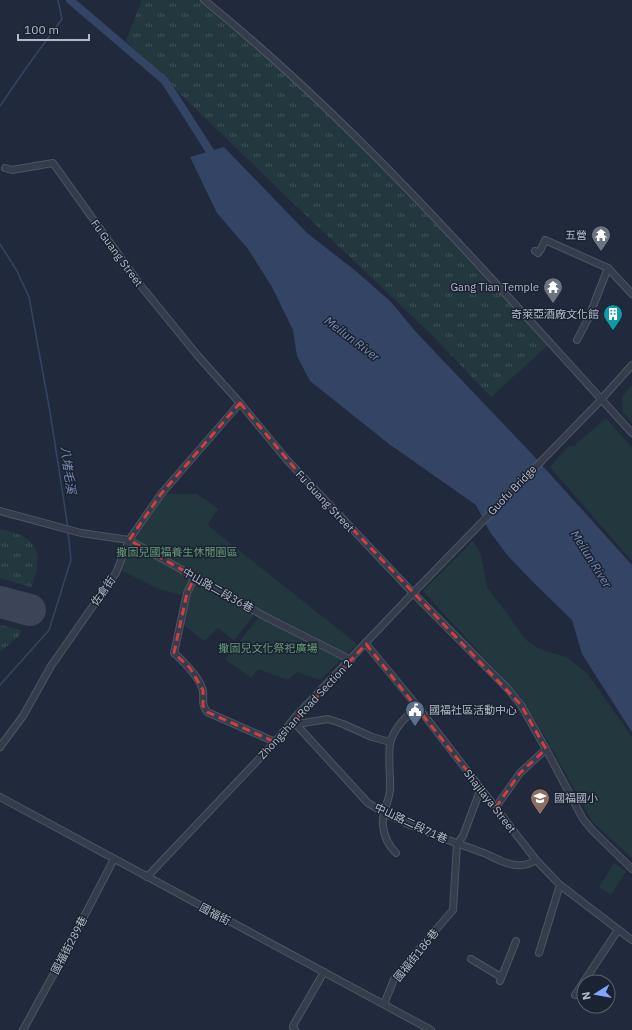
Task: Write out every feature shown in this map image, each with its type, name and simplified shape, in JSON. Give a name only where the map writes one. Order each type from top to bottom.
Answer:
[{"type":"street","points":[[204,0],[224,16],[307,91],[420,200],[632,433]]},
{"type":"street","name":"Fu Guang Street","points":[[5,168],[12,170],[53,163],[142,286],[198,356],[240,402],[286,460],[413,593],[508,689],[521,705],[546,748],[583,819],[593,831],[632,869]]},
{"type":"street","points":[[535,251],[538,253],[540,251],[544,240],[608,268],[632,294]]},
{"type":"street","points":[[578,340],[608,268]]},
{"type":"street","name":"Guofu Bridge","points":[[463,541],[632,365]]},
{"type":"street","name":"佐倉街","points":[[0,747],[23,716],[51,666],[116,573],[129,540],[161,494],[240,402]]},
{"type":"street","name":"中山路二段36巷","points":[[0,511],[81,533],[129,540],[264,616],[351,660]]},
{"type":"street","name":"Zhongshan Road Section 2","points":[[147,877],[295,722],[413,593],[463,541]]},
{"type":"street","points":[[195,577],[187,593],[174,653],[190,668],[203,690],[203,706],[206,712],[275,742]]},
{"type":"street","name":"Shajilaya Street","points":[[366,644],[418,707],[536,860],[560,885],[632,940]]},
{"type":"street","points":[[396,853],[391,848],[384,834],[382,821],[383,812],[390,791],[390,742],[398,726],[418,707]]},
{"type":"street","points":[[295,722],[328,719],[372,737],[390,742]]},
{"type":"street","name":"中山路二段71巷","points":[[295,722],[368,803],[383,812],[500,861],[514,865],[526,865],[536,860]]},
{"type":"street","points":[[496,807],[520,773],[546,748]]},
{"type":"street","points":[[457,844],[464,836],[481,788]]},
{"type":"street","name":"國福街","points":[[0,797],[431,1030]]},
{"type":"street","name":"國福街186巷","points":[[384,1004],[396,977],[453,910],[457,844]]},
{"type":"street","name":"國福街289巷","points":[[24,1030],[114,859]]},
{"type":"street","points":[[539,953],[560,885]]},
{"type":"street","points":[[575,995],[618,930]]},
{"type":"street","points":[[471,959],[501,979],[516,941]]},
{"type":"street","points":[[295,1030],[293,1027],[294,1024],[324,972]]},
{"type":"highlighted area","points":[[240,403],[297,471],[521,705],[546,749],[520,773],[496,807],[366,644],[275,742],[207,712],[203,706],[203,690],[190,668],[174,653],[187,593],[195,577],[129,540],[161,494]]},
{"type":"green space","points":[[142,0],[200,0],[352,133],[551,342],[491,397],[432,335],[126,41]]},
{"type":"green space","points":[[632,385],[632,423],[623,412],[622,397]]},
{"type":"green space","points":[[606,418],[632,448],[632,561],[550,467],[569,446],[574,446]]},
{"type":"green space","name":"撒固兒國福養生休閒園區","points":[[165,494],[197,494],[218,509],[207,525],[357,644],[347,654],[258,610],[234,640],[218,628],[204,641],[182,624],[187,596],[161,590],[117,568]]},
{"type":"green space","points":[[0,529],[24,537],[34,547],[38,560],[36,574],[31,587],[0,578]]},
{"type":"green space","points":[[473,541],[481,555],[487,587],[526,640],[539,649],[566,657],[586,672],[632,737],[632,858],[592,821],[547,740],[519,695],[423,591]]},
{"type":"green space","name":"撒固兒文化祭祀廣場","points":[[259,617],[342,659],[320,680],[297,672],[288,680],[258,669],[251,678],[225,659]]},
{"type":"green space","points":[[0,625],[21,630],[19,636],[0,652]]},
{"type":"green space","points":[[614,863],[626,871],[611,895],[599,887]]},
{"type":"water","points":[[224,147],[307,233],[357,272],[391,302],[415,331],[531,453],[632,565],[632,732],[582,654],[572,620],[508,556],[490,532],[476,505],[389,444],[310,381],[297,356],[293,330],[272,287],[248,249],[217,213],[190,157]]},
{"type":"waterway","name":"八堵毛溪","points":[[0,106],[62,19],[58,0]]},
{"type":"waterway","name":"Meilun River","points":[[70,0],[165,81],[215,159]]},
{"type":"waterway","name":"八堵毛溪","points":[[0,244],[17,271],[29,297],[50,412],[68,528]]},
{"type":"waterway","name":"八堵毛溪","points":[[0,685],[49,630],[71,560],[68,531]]},
{"type":"runway","points":[[0,602],[30,610]]},
{"type":"place","name":"五營","points":[[601,252]]},
{"type":"place","name":"Gang Tian Temple","points":[[553,304]]},
{"type":"place","name":"奇萊亞酒廠文化館","points":[[613,331]]},
{"type":"place","name":"國福社區活動中心","points":[[415,727]]},
{"type":"place","name":"國福國小","points":[[540,815]]}]
